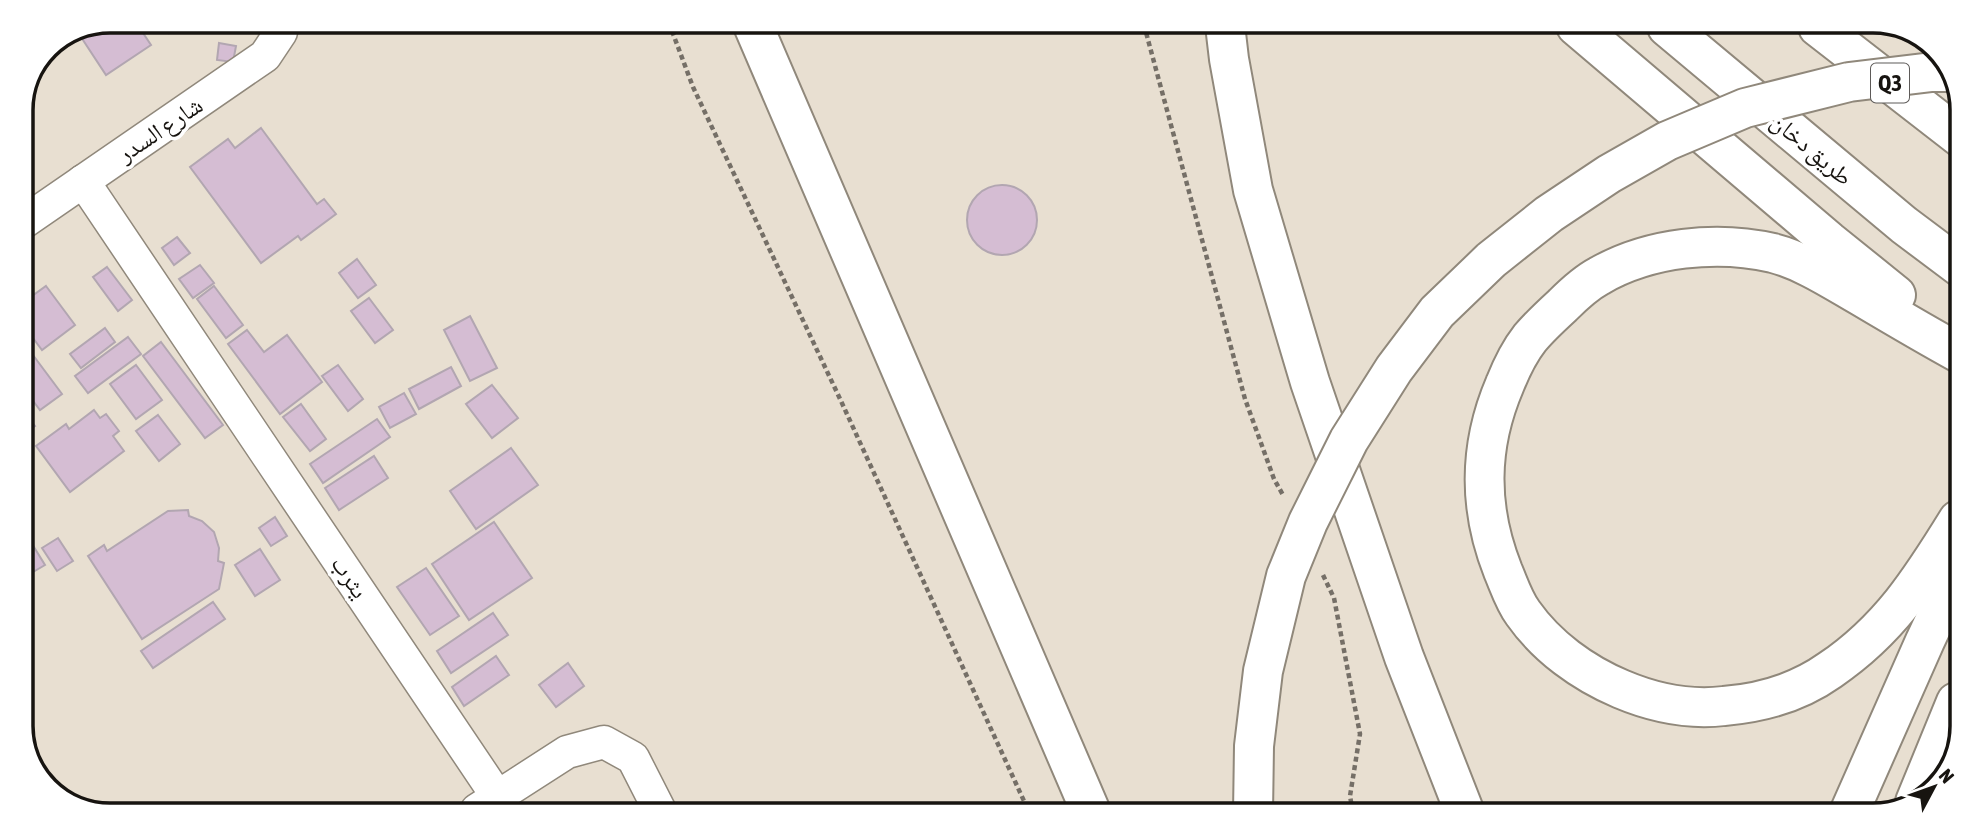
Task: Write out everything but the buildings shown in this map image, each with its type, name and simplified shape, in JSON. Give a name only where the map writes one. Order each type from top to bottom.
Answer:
[{"type":"main road","points":[[756,33],[1087,803]]},
{"type":"main road","points":[[1226,33],[1253,190],[1310,382],[1404,657],[1461,803]]},
{"type":"main road","points":[[1584,33],[1829,241],[1950,339]]},
{"type":"main road","name":"طريق دخان","points":[[1674,33],[1894,217],[1950,259]]},
{"type":"main road","name":"Q3","points":[[1826,33],[1950,129]]},
{"type":"main road","points":[[1253,803],[1254,746],[1263,671],[1286,576],[1308,523],[1349,440],[1394,369],[1437,312],[1491,260],[1549,214],[1609,174],[1667,141],[1745,108],[1849,82],[1940,72]]},
{"type":"main road","points":[[1950,348],[1839,284],[1775,254],[1747,249],[1686,248],[1651,255],[1597,277],[1569,299],[1528,340],[1497,402],[1487,440],[1483,470],[1485,506],[1496,554],[1522,612],[1550,643],[1584,671],[1638,696],[1672,705],[1710,708],[1746,704],[1780,695],[1828,672],[1872,638],[1894,615],[1950,532]]},
{"type":"main road","points":[[1854,803],[1950,588]]},
{"type":"main road","points":[[1936,752],[1950,717]]},
{"type":"street","name":"شارع السدر","points":[[33,216],[265,56],[280,33]]},
{"type":"street","name":"يثرب","points":[[83,181],[487,803],[568,752],[604,742],[633,758],[656,803]]},
{"type":"path","points":[[673,33],[693,87],[1025,803]]},
{"type":"path","points":[[1146,33],[1245,399],[1274,479],[1286,503]]},
{"type":"path","points":[[1322,575],[1334,598],[1360,734],[1350,796],[1351,803]]}]
